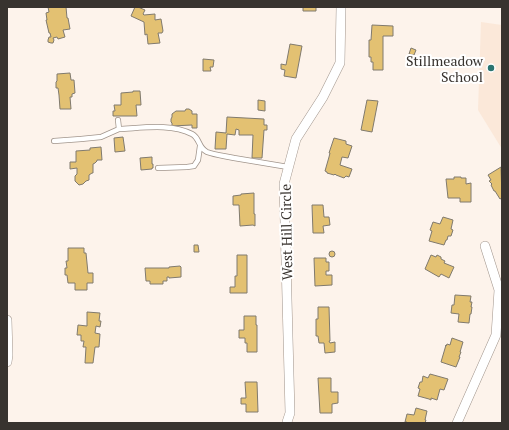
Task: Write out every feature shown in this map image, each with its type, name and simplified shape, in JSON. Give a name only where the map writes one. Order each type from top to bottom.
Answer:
[{"type":"street","name":"West Hill Circle","points":[[286,422],[290,413],[284,184],[296,139],[322,97],[340,63],[341,7]]},
{"type":"street","points":[[457,423],[496,335],[498,290],[485,246]]},
{"type":"street","points":[[7,320],[7,362]]},
{"type":"lane","points":[[118,120],[119,129]]},
{"type":"lane","points":[[54,141],[101,137],[119,129],[166,127],[180,129],[193,134],[198,140],[200,146],[198,160],[194,166],[158,168]]},
{"type":"lane","points":[[200,146],[206,151],[214,153],[288,167]]},
{"type":"shaded area","name":"Stillmeadow School","points":[[481,22],[502,25],[502,149],[478,110]]},
{"type":"building","points":[[48,7],[66,7],[70,29],[63,30],[65,37],[58,39],[57,37],[53,38],[53,43],[48,42],[49,37],[51,37],[46,20],[46,13],[49,12]]},
{"type":"building","points":[[135,7],[145,10],[144,15],[155,14],[155,20],[161,19],[163,31],[162,33],[158,33],[160,43],[148,44],[147,34],[145,35],[144,22],[131,16]]},
{"type":"building","points":[[303,7],[316,7],[316,11],[303,11]]},
{"type":"building","points":[[372,25],[393,26],[393,36],[383,36],[383,70],[373,70],[373,62],[371,62],[371,57],[369,57],[369,40],[371,40]]},
{"type":"building","points":[[290,44],[302,46],[296,78],[284,76],[285,70],[281,69],[281,64],[286,65]]},
{"type":"building","points":[[411,48],[416,50],[414,55],[409,54]]},
{"type":"building","points":[[203,59],[214,60],[213,67],[210,67],[211,71],[203,71]]},
{"type":"building","points":[[70,73],[71,80],[74,80],[75,93],[72,94],[72,97],[70,97],[71,109],[60,109],[58,88],[56,88],[57,74]]},
{"type":"building","points":[[140,91],[141,105],[136,105],[137,116],[113,116],[113,111],[115,111],[114,105],[121,105],[121,93]]},
{"type":"building","points":[[258,100],[265,101],[265,111],[258,110]]},
{"type":"building","points":[[367,100],[378,101],[372,132],[361,130]]},
{"type":"building","points":[[186,109],[192,111],[192,114],[197,114],[197,128],[192,128],[192,125],[172,126],[172,114],[176,111],[185,111]]},
{"type":"building","points":[[227,117],[264,119],[264,125],[267,125],[267,130],[264,130],[262,158],[252,158],[253,135],[239,135],[239,130],[236,129],[235,135],[227,134],[226,149],[215,149],[216,132],[226,133]]},
{"type":"building","points":[[123,137],[125,151],[115,152],[114,138]]},
{"type":"building","points":[[334,138],[346,141],[346,144],[352,146],[348,158],[342,157],[340,165],[352,169],[349,177],[346,176],[344,178],[325,171]]},
{"type":"building","points":[[101,147],[102,160],[97,160],[93,164],[93,173],[89,175],[89,180],[79,185],[75,181],[77,168],[70,169],[70,162],[76,162],[76,151],[90,150],[90,148]]},
{"type":"building","points":[[152,157],[153,168],[141,170],[140,158]]},
{"type":"building","points":[[501,167],[502,198],[500,199],[489,181],[491,180],[488,175]]},
{"type":"building","points":[[454,177],[466,178],[466,184],[471,183],[471,202],[460,202],[460,198],[448,198],[446,179],[454,179]]},
{"type":"building","points":[[254,193],[255,226],[240,226],[239,205],[233,205],[233,196]]},
{"type":"building","points":[[312,205],[323,205],[324,217],[329,217],[330,225],[323,226],[324,233],[313,233]]},
{"type":"building","points":[[443,217],[453,220],[451,229],[453,230],[451,236],[448,236],[444,245],[429,241],[432,231],[430,230],[433,222],[440,224]]},
{"type":"building","points":[[194,245],[198,245],[199,252],[194,252]]},
{"type":"building","points":[[68,248],[84,248],[88,273],[93,273],[93,283],[87,283],[87,290],[75,290],[75,283],[68,283],[67,275],[65,275],[65,268],[67,268],[66,261],[68,261]]},
{"type":"building","points":[[332,251],[335,254],[332,257],[329,254]]},
{"type":"building","points":[[237,255],[247,255],[247,293],[230,293],[230,287],[235,287],[235,276],[237,276]]},
{"type":"building","points":[[431,255],[441,257],[441,259],[445,261],[444,263],[454,267],[449,278],[441,274],[439,277],[425,269]]},
{"type":"building","points":[[314,258],[326,258],[326,262],[329,262],[329,271],[326,271],[326,275],[332,275],[332,285],[315,286]]},
{"type":"building","points":[[180,266],[181,277],[167,277],[167,281],[163,281],[163,284],[150,284],[150,281],[146,281],[145,268],[169,268]]},
{"type":"building","points":[[455,295],[471,296],[470,302],[472,302],[472,307],[469,323],[458,322],[459,314],[451,313]]},
{"type":"building","points":[[318,307],[329,307],[329,341],[330,343],[335,342],[335,352],[325,353],[324,343],[319,343],[318,336],[316,336]]},
{"type":"building","points":[[87,312],[100,313],[99,321],[101,321],[100,327],[96,326],[95,333],[100,334],[99,347],[95,347],[93,363],[85,363],[86,347],[83,347],[84,341],[81,341],[81,335],[77,335],[78,325],[87,326]]},
{"type":"building","points":[[244,316],[256,316],[257,352],[247,352],[247,343],[245,343],[245,338],[239,338],[239,330],[244,330]]},
{"type":"building","points":[[452,338],[463,342],[456,367],[441,362],[446,345],[450,345]]},
{"type":"building","points":[[430,374],[448,379],[444,390],[440,389],[437,400],[431,398],[431,400],[418,396],[420,389],[418,388],[420,382],[422,382],[423,376],[428,378]]},
{"type":"building","points":[[318,378],[331,378],[331,392],[338,392],[338,403],[332,404],[332,413],[320,413]]},
{"type":"building","points":[[245,382],[257,382],[258,412],[246,412],[246,404],[241,404],[241,398],[246,398]]},
{"type":"building","points":[[416,408],[427,411],[425,423],[406,423],[407,414],[414,415]]},
{"type":"place","name":"Stillmeadow School","points":[[491,68]]}]
